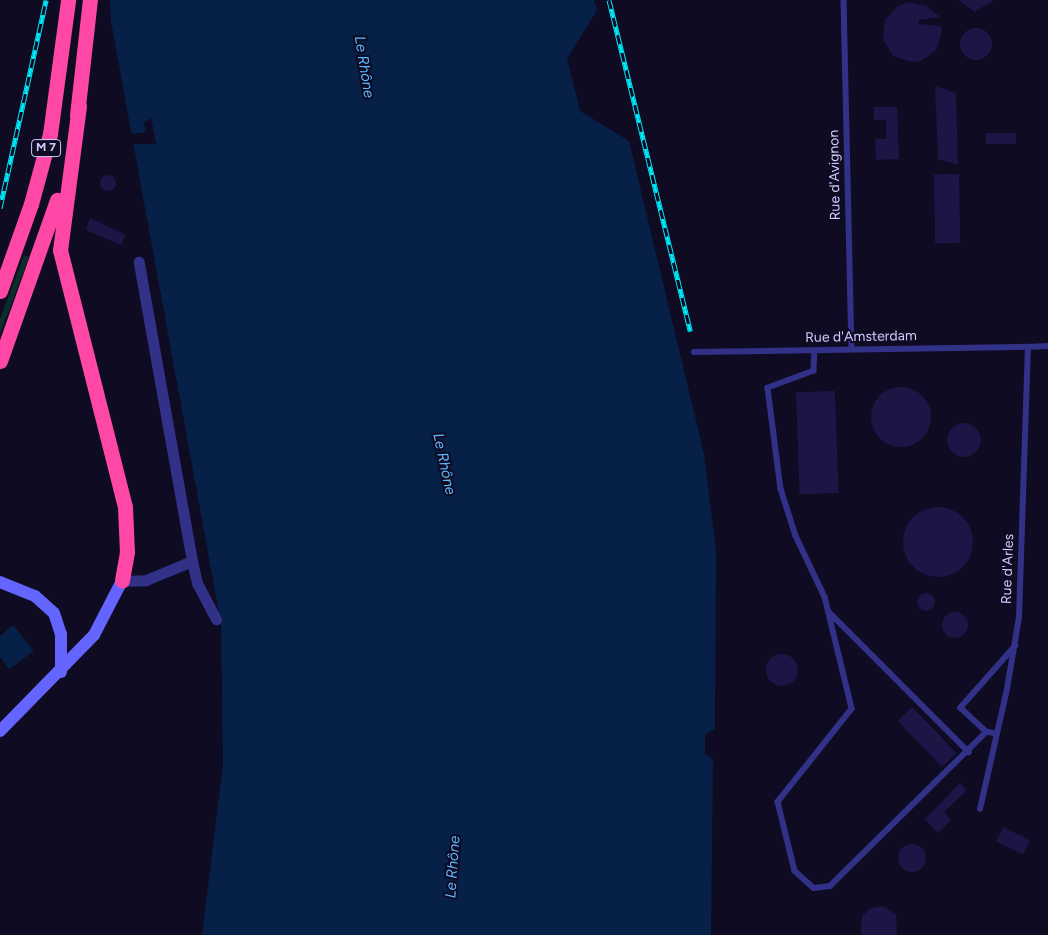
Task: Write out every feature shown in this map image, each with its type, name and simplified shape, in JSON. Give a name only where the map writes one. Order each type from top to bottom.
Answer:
[{"type":"highway","name":"M 7","points":[[0,290],[31,204],[50,134],[68,0]]},
{"type":"highway","name":"M 7","points":[[0,361],[51,224],[78,106],[90,0]]},
{"type":"highway","points":[[78,106],[60,250],[125,507],[127,552],[122,581]]},
{"type":"street","points":[[139,262],[192,561],[197,583],[216,619]]},
{"type":"street","points":[[0,731],[61,672],[94,636],[122,581],[146,580],[192,561]]},
{"type":"street","points":[[0,582],[35,596],[54,612],[61,634],[61,672]]},
{"type":"lane","name":"Rue d'Avignon","points":[[844,0],[852,349]]},
{"type":"lane","points":[[1028,347],[1048,346]]},
{"type":"lane","name":"Rue d'Amsterdam","points":[[694,352],[1028,347]]},
{"type":"lane","name":"Rue d'Arles","points":[[980,809],[1015,646],[1028,347]]},
{"type":"lane","points":[[815,350],[814,370],[768,388],[781,488],[796,536],[829,612],[852,709],[778,802],[795,870],[814,888],[830,886],[968,752],[986,732]]},
{"type":"lane","points":[[829,612],[968,752]]},
{"type":"lane","points":[[997,734],[986,732],[960,708],[1015,646]]},
{"type":"green space","points":[[24,255],[29,257],[0,334],[0,319]]},
{"type":"water","name":"Le Rhône","points":[[110,0],[594,0],[597,10],[567,59],[580,111],[629,141],[704,454],[716,551],[715,729],[705,734],[705,754],[713,759],[711,935],[202,935],[223,764],[221,624],[111,21]]},
{"type":"water","points":[[13,625],[34,651],[9,669],[0,657],[0,636]]},
{"type":"pier","points":[[151,118],[156,144],[133,144],[131,134],[146,132],[144,123]]},
{"type":"building","points":[[958,0],[994,0],[975,12]]},
{"type":"building","points":[[908,2],[927,6],[940,17],[919,20],[919,24],[941,26],[942,30],[937,49],[921,61],[912,62],[893,56],[883,39],[885,20],[898,6]]},
{"type":"building","points":[[976,28],[982,29],[987,33],[991,38],[991,50],[987,55],[982,59],[976,60],[970,59],[965,55],[961,50],[960,44],[961,38],[965,33],[970,29]]},
{"type":"building","points":[[935,86],[956,93],[958,165],[938,159]]},
{"type":"building","points":[[874,107],[897,107],[899,159],[876,160],[875,139],[886,139],[886,120],[874,120]]},
{"type":"building","points":[[986,133],[1016,133],[1016,144],[986,144]]},
{"type":"building","points":[[934,174],[959,174],[960,243],[935,243]]},
{"type":"building","points":[[108,175],[116,183],[108,191],[100,183]]},
{"type":"building","points":[[90,218],[126,235],[121,245],[86,230]]},
{"type":"building","points":[[901,387],[918,392],[926,400],[931,417],[926,434],[918,442],[901,447],[884,442],[876,434],[871,417],[876,400],[884,392]]},
{"type":"building","points":[[835,391],[839,493],[800,494],[796,392]]},
{"type":"building","points":[[964,423],[976,428],[981,440],[976,452],[964,457],[952,452],[947,440],[952,428]]},
{"type":"building","points":[[938,507],[951,510],[963,517],[970,529],[973,542],[970,555],[963,567],[951,574],[938,577],[925,574],[913,567],[906,555],[903,542],[906,529],[913,517],[925,510]]},
{"type":"building","points":[[922,593],[930,593],[935,598],[933,609],[922,611],[917,606],[917,598]]},
{"type":"building","points":[[955,612],[964,616],[968,625],[964,634],[955,638],[946,634],[942,625],[946,616]]},
{"type":"building","points":[[782,654],[793,659],[798,670],[793,681],[782,686],[771,681],[766,670],[771,659]]},
{"type":"building","points":[[912,707],[956,753],[942,767],[898,721]]},
{"type":"building","points":[[960,783],[967,790],[944,812],[951,820],[938,833],[925,819]]},
{"type":"building","points":[[1003,827],[1030,840],[1023,855],[996,841]]},
{"type":"building","points":[[912,844],[922,848],[926,858],[922,868],[912,872],[902,868],[898,858],[902,848]]},
{"type":"building","points":[[882,906],[896,914],[897,935],[861,935],[862,916],[871,908]]},
{"type":"railway","points":[[0,208],[46,0]]},
{"type":"railway","points":[[609,0],[690,331]]}]
